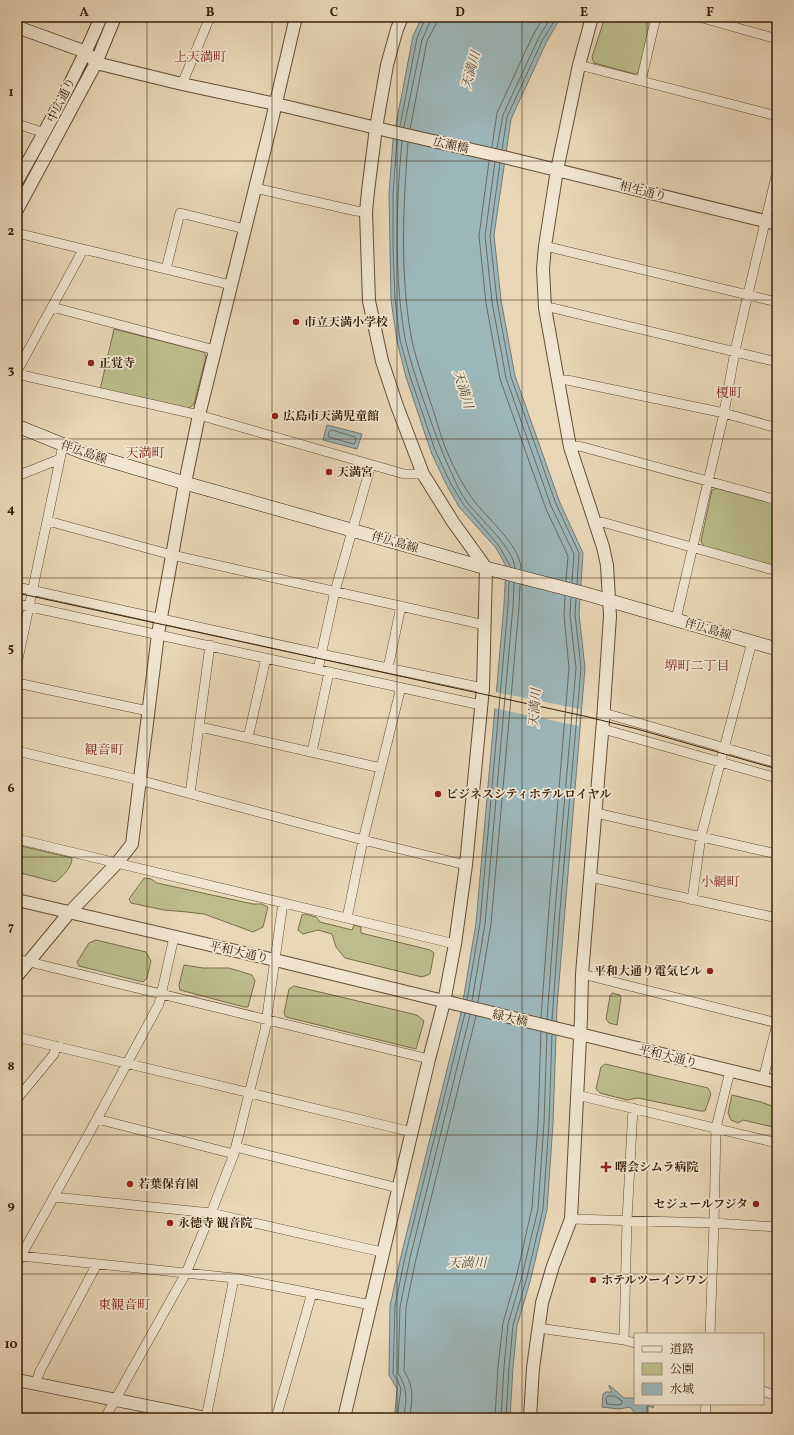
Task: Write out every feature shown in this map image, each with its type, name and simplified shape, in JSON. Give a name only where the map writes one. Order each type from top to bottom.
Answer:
[{"type":"main road","name":"伴広島線","points":[[17,426],[84,453],[185,483],[504,573],[583,593],[777,649]]},
{"type":"street","name":"中広通り","points":[[17,181],[45,132],[86,52],[101,17]]},
{"type":"street","points":[[17,210],[96,63],[115,17]]},
{"type":"street","points":[[182,84],[210,17]]},
{"type":"street","points":[[17,976],[23,960],[117,863],[132,844],[158,634],[185,483],[199,416],[296,17]]},
{"type":"street","points":[[344,1418],[382,1252],[444,1002],[455,944],[466,865],[483,688],[486,568],[453,522],[424,474],[397,406],[382,362],[375,335],[369,301],[366,212],[376,128],[387,65],[402,17]]},
{"type":"street","points":[[530,1418],[533,1368],[542,1303],[553,1266],[571,1219],[582,974],[604,713],[610,616],[607,565],[603,547],[594,524],[570,447],[545,308],[545,246],[557,170],[579,65],[592,17]]},
{"type":"street","points":[[641,81],[656,17]]},
{"type":"street","points":[[699,17],[777,39]]},
{"type":"street","points":[[17,27],[86,52],[96,63]]},
{"type":"street","name":"広瀬橋","points":[[96,63],[508,158]]},
{"type":"street","points":[[579,65],[777,116]]},
{"type":"street","points":[[17,124],[45,132]]},
{"type":"street","name":"相生通り","points":[[508,158],[777,224]]},
{"type":"street","points":[[676,620],[707,481],[724,413],[735,351],[777,172]]},
{"type":"street","points":[[255,188],[366,212]]},
{"type":"street","points":[[166,269],[180,213],[245,229]]},
{"type":"street","points":[[17,233],[231,285]]},
{"type":"street","points":[[545,246],[777,302]]},
{"type":"street","points":[[84,250],[17,373],[199,416],[404,474],[424,474]]},
{"type":"street","points":[[52,307],[215,350]]},
{"type":"street","points":[[545,308],[553,308],[777,362]]},
{"type":"street","points":[[557,380],[567,380],[724,413],[777,428]]},
{"type":"street","points":[[17,664],[63,445]]},
{"type":"street","points":[[570,447],[579,446],[777,500]]},
{"type":"street","points":[[17,476],[60,459]]},
{"type":"street","points":[[318,669],[335,591],[371,465]]},
{"type":"street","points":[[48,521],[172,555],[485,625]]},
{"type":"street","points":[[594,524],[602,522],[777,571]]},
{"type":"street","points":[[17,587],[483,688]]},
{"type":"street","points":[[17,604],[481,705]]},
{"type":"street","points":[[388,668],[401,606]]},
{"type":"street","points":[[692,900],[701,836],[719,762],[752,642]]},
{"type":"street","points":[[190,794],[210,645]]},
{"type":"street","points":[[248,738],[266,658]]},
{"type":"street","points":[[312,752],[329,672]]},
{"type":"street","points":[[17,683],[148,711]]},
{"type":"street","points":[[347,918],[363,840],[401,687]]},
{"type":"street","points":[[604,713],[777,763]]},
{"type":"street","points":[[200,727],[381,768]]},
{"type":"street","points":[[602,729],[777,778]]},
{"type":"street","points":[[17,751],[139,780],[363,840],[466,865]]},
{"type":"street","points":[[596,813],[777,854]]},
{"type":"street","points":[[17,839],[455,944]]},
{"type":"street","points":[[590,876],[777,918]]},
{"type":"street","name":"平和大通り","points":[[17,900],[275,960],[461,1006]]},
{"type":"street","points":[[105,1418],[186,1273],[235,1151],[265,1030],[283,903]]},
{"type":"street","points":[[174,937],[162,994],[158,1004],[97,1119],[18,1258],[97,1264],[234,1278],[371,1305]]},
{"type":"street","points":[[23,960],[429,1058]]},
{"type":"street","points":[[582,974],[777,1024],[763,1079]]},
{"type":"street","name":"緑大橋","points":[[461,1006],[558,1030]]},
{"type":"street","name":"平和大通り","points":[[558,1030],[777,1082]]},
{"type":"street","points":[[17,1037],[412,1132]]},
{"type":"street","points":[[17,1099],[54,1054],[56,1046]]},
{"type":"street","points":[[710,1333],[716,1128],[730,1071]]},
{"type":"street","points":[[577,1095],[777,1142]]},
{"type":"street","points":[[624,1340],[627,1220],[633,1108]]},
{"type":"street","points":[[97,1119],[398,1188]]},
{"type":"street","points":[[54,1197],[211,1213],[382,1252]]},
{"type":"street","points":[[571,1219],[714,1223],[777,1227]]},
{"type":"street","points":[[35,1384],[40,1371],[97,1264]]},
{"type":"street","points":[[17,1380],[206,1418],[234,1278]]},
{"type":"street","points":[[276,1418],[312,1293]]},
{"type":"street","points":[[538,1328],[634,1343]]},
{"type":"street","points":[[764,1391],[777,1396]]},
{"type":"street","points":[[705,1418],[706,1405]]},
{"type":"green space","points":[[605,17],[654,17],[640,71],[635,74],[594,63],[592,57]]},
{"type":"green space","points":[[114,329],[204,352],[206,357],[194,404],[188,409],[100,390]]},
{"type":"green space","points":[[717,488],[777,504],[777,556],[774,567],[704,547],[701,541],[712,490]]},
{"type":"green space","points":[[17,845],[72,858],[72,861],[66,872],[55,882],[17,872]]},
{"type":"green space","points":[[144,878],[151,879],[157,883],[253,904],[262,904],[268,907],[263,927],[253,932],[204,914],[164,910],[131,903],[129,899]]},
{"type":"green space","points":[[305,914],[316,917],[320,922],[352,930],[354,925],[361,927],[361,933],[430,950],[434,953],[430,974],[422,977],[345,958],[336,947],[332,934],[318,930],[303,934],[298,930],[302,915]]},
{"type":"green space","points":[[96,940],[146,952],[151,961],[147,978],[143,982],[79,966],[77,962],[89,943]]},
{"type":"green space","points":[[184,965],[203,968],[229,968],[252,975],[255,981],[248,1007],[180,990],[179,985]]},
{"type":"green space","points":[[294,986],[417,1015],[424,1021],[416,1049],[286,1017],[284,1013],[289,989]]},
{"type":"green space","points":[[612,993],[620,995],[621,998],[617,1025],[609,1023],[606,1019],[610,996]]},
{"type":"green space","points":[[605,1064],[708,1088],[711,1094],[705,1111],[638,1098],[627,1100],[600,1093],[596,1089],[601,1067]]},
{"type":"green space","points":[[732,1095],[761,1102],[777,1108],[777,1128],[743,1120],[738,1123],[731,1120],[728,1113]]},
{"type":"water","name":"天満川","points":[[422,17],[561,17],[547,41],[511,119],[494,235],[501,300],[515,376],[560,503],[583,553],[579,614],[585,668],[557,1007],[553,1123],[547,1210],[531,1278],[517,1326],[510,1418],[393,1418],[397,1389],[389,1375],[390,1306],[461,1013],[476,923],[504,605],[506,566],[496,548],[459,507],[446,484],[431,452],[406,377],[397,341],[391,300],[389,194],[393,140],[413,36]]},
{"type":"water","points":[[327,425],[362,434],[357,449],[323,440]]},
{"type":"water","points":[[609,1385],[624,1398],[634,1398],[634,1405],[653,1405],[654,1407],[648,1407],[648,1412],[644,1418],[639,1418],[630,1407],[619,1409],[602,1407],[603,1394],[606,1392],[612,1392]]},
{"type":"pier","points":[[495,692],[580,709],[579,726],[493,708]]},
{"type":"tram line","points":[[17,593],[584,716],[637,729],[777,769]]},
{"type":"place","name":"市立天満小学校","points":[[296,322]]},
{"type":"place","name":"正覚寺","points":[[91,363]]},
{"type":"place","name":"広島市天満児童館","points":[[275,416]]},
{"type":"place","name":"天満宮","points":[[329,472]]},
{"type":"place","name":"ビジネスシティホテルロイヤル","points":[[438,794]]},
{"type":"place","name":"平和大通り電気ビル","points":[[710,971]]},
{"type":"place","name":"曙会シムラ病院","points":[[606,1167]]},
{"type":"place","name":"若葉保育園","points":[[130,1184]]},
{"type":"place","name":"セジュールフジタ","points":[[756,1204]]},
{"type":"place","name":"永徳寺 観音院","points":[[170,1223]]},
{"type":"place","name":"ホテルツーインワン","points":[[593,1280]]},
{"type":"district","name":"上天満町","points":[[200,56]]},
{"type":"district","name":"榎町","points":[[729,392]]},
{"type":"district","name":"天満町","points":[[145,452]]},
{"type":"district","name":"堺町二丁目","points":[[697,665]]},
{"type":"district","name":"観音町","points":[[104,749]]},
{"type":"district","name":"小網町","points":[[720,881]]},
{"type":"district","name":"東観音町","points":[[124,1304]]}]
